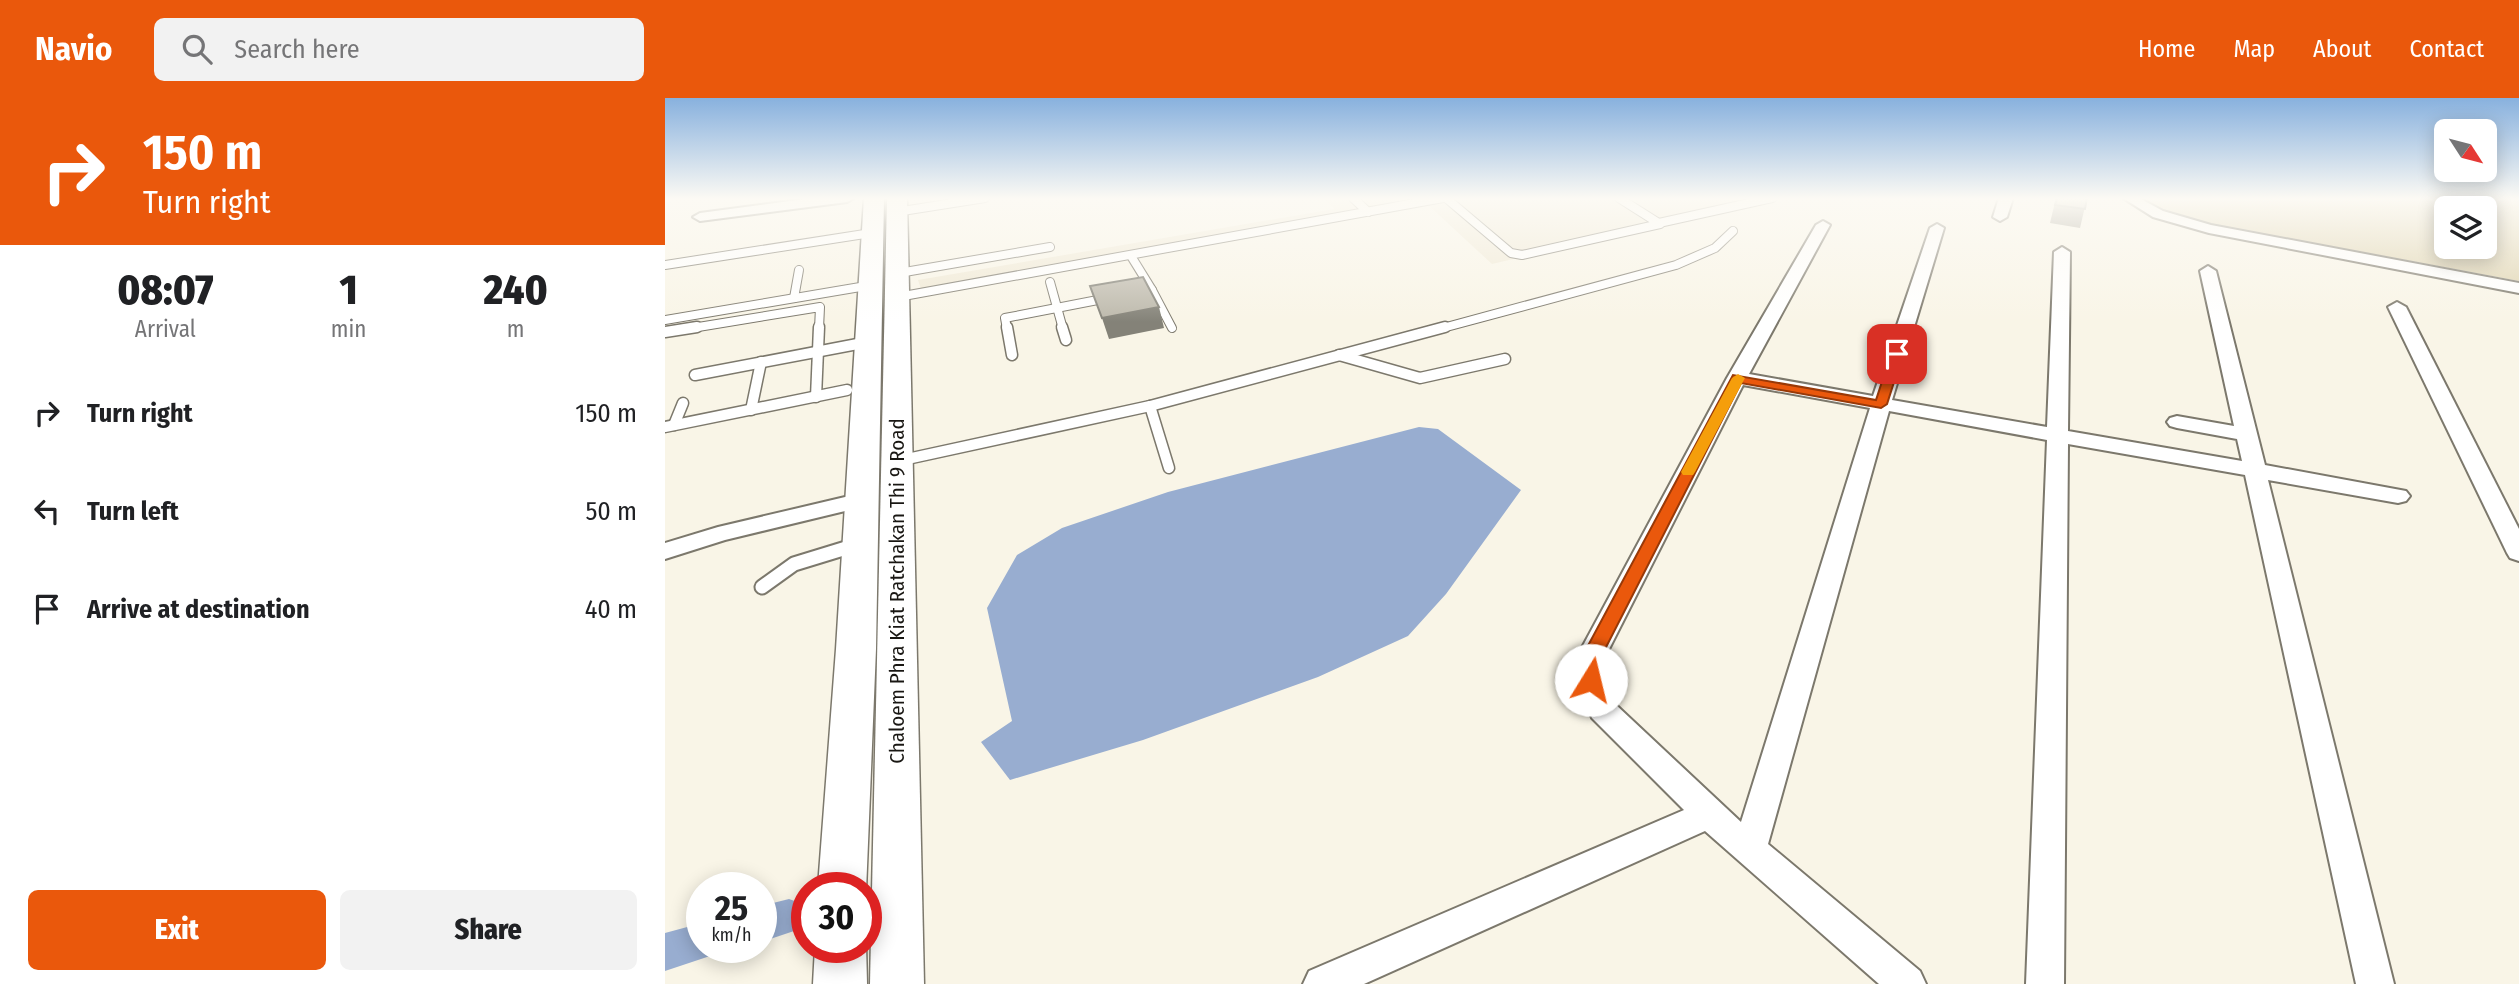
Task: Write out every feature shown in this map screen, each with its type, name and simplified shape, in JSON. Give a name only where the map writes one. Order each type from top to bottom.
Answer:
[{"type":"main road","name":"Chaloem Phra Kiat Ratchakan Thi 9 Road","points":[[887,239],[897,461],[897,984]]},
{"type":"main road","name":"Chaloem Phra Kiat Ratchakan Thi 9 Road","points":[[844,872],[869,342],[889,285]]},
{"type":"main road","points":[[840,984],[841,963]]},
{"type":"street","points":[[1815,239],[1737,378],[1593,655],[1591,680],[1602,710],[1709,814],[1907,984]]},
{"type":"street","points":[[1750,849],[1881,404],[1933,239]]},
{"type":"street","points":[[2263,239],[2519,288]]},
{"type":"street","points":[[2045,984],[2062,253]]},
{"type":"street","points":[[2207,271],[2375,984]]},
{"type":"street","points":[[2397,307],[2510,518],[2519,553]]},
{"type":"street","points":[[1737,378],[2398,496]]},
{"type":"street","points":[[2177,422],[2245,434]]},
{"type":"street","points":[[665,551],[718,534],[862,500]]},
{"type":"street","points":[[1322,984],[1709,814]]},
{"type":"lane","points":[[665,265],[768,239]]},
{"type":"lane","points":[[665,320],[794,298],[1131,256],[1221,239]]},
{"type":"lane","points":[[1497,239],[1515,254],[1587,239]]},
{"type":"lane","points":[[897,461],[1150,406],[1676,265],[1715,248],[1724,239]]},
{"type":"lane","points":[[889,285],[1050,247]]},
{"type":"lane","points":[[1131,256],[1172,328]]},
{"type":"lane","points":[[794,298],[799,270]]},
{"type":"lane","points":[[1050,282],[1066,340]]},
{"type":"lane","points":[[1012,355],[1005,318],[1152,290]]},
{"type":"lane","points":[[665,332],[820,307],[816,397]]},
{"type":"lane","points":[[695,376],[869,342]]},
{"type":"lane","points":[[1339,355],[1420,378],[1505,359]]},
{"type":"lane","points":[[751,410],[761,362]]},
{"type":"lane","points":[[670,426],[847,390]]},
{"type":"lane","points":[[670,426],[683,403]]},
{"type":"lane","points":[[1150,406],[1169,468]]},
{"type":"lane","points":[[762,587],[785,567],[805,558],[860,544]]},
{"type":"shaded area","points":[[1156,239],[1231,239],[923,295],[918,280]]},
{"type":"shaded area","points":[[1465,239],[1595,239],[1492,264]]},
{"type":"shaded area","points":[[2294,239],[2434,239],[2434,259],[2497,259],[2497,239],[2519,239],[2519,281]]},
{"type":"water","points":[[1419,427],[1438,429],[1521,490],[1446,594],[1408,636],[1318,677],[1143,740],[1010,780],[981,742],[1012,721],[987,608],[1017,555],[1062,528],[1168,492]]},
{"type":"building","points":[[1143,277],[1159,307],[1102,318],[1090,286]]},
{"type":"waterway","points":[[777,919],[789,916]]},
{"type":"waterway","points":[[665,952],[686,946]]},
{"type":"slow traffic","points":[[1688,472],[1738,378]]},
{"type":"route","points":[[1591,680],[1593,655],[1737,378],[1881,404],[1897,354]]}]
